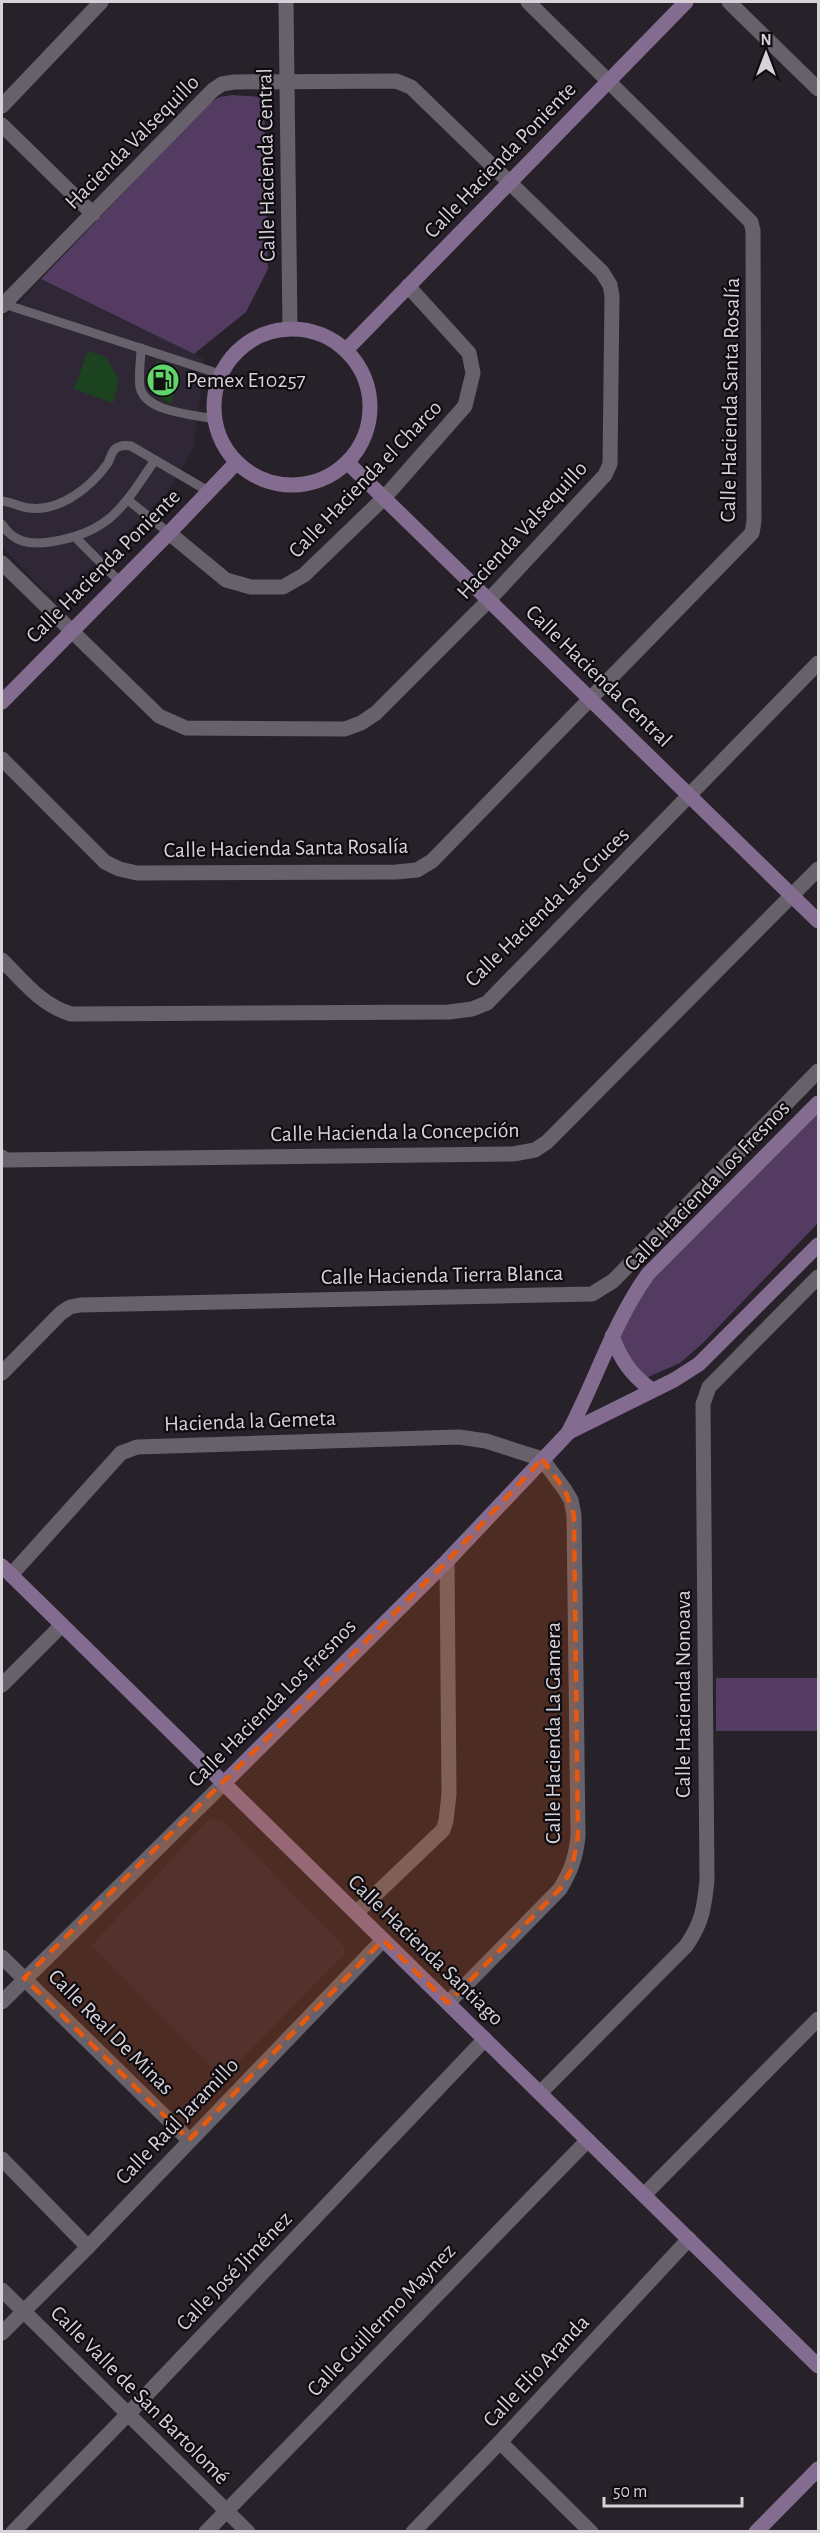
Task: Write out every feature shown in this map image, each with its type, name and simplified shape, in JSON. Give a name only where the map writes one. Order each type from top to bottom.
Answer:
[{"type":"street","points":[[2,106],[101,2]]},
{"type":"street","name":"Calle Hacienda Central","points":[[286,2],[290,328]]},
{"type":"street","name":"Calle Hacienda Santa Rosalía","points":[[2,759],[105,862],[119,869],[137,873],[417,870],[432,861],[752,533],[754,521],[753,231],[751,222],[528,2]]},
{"type":"street","name":"Calle Hacienda Poniente","points":[[346,350],[686,2]]},
{"type":"street","points":[[729,2],[819,89]]},
{"type":"street","name":"Hacienda Valsequillo","points":[[2,563],[159,716],[177,726],[186,728],[345,729],[361,723],[376,713],[489,600],[600,483],[610,464],[612,296],[610,285],[602,272],[411,87],[404,83],[287,81],[234,82],[222,84],[213,90],[3,305]]},
{"type":"street","points":[[2,125],[93,214]]},
{"type":"street","name":"Calle Hacienda el Charco","points":[[169,533],[226,580],[251,587],[284,587],[304,575],[384,498],[465,406],[473,373],[469,353],[408,286]]},
{"type":"street","points":[[290,328],[320,334],[346,350],[361,370],[370,393],[370,418],[362,442],[348,462],[322,480],[292,486],[261,479],[236,462],[221,442],[214,419],[214,395],[220,374],[232,356],[248,341],[268,332],[290,328]]},
{"type":"street","name":"Calle Hacienda Poniente","points":[[2,702],[236,462]]},
{"type":"street","name":"Calle Hacienda Central","points":[[348,462],[819,921]]},
{"type":"street","name":"Calle Hacienda Las Cruces","points":[[2,960],[54,1009],[71,1014],[449,1012],[472,1009],[487,1003],[819,663]]},
{"type":"street","name":"Calle Hacienda la Concepción","points":[[3,1160],[513,1154],[535,1150],[547,1142],[819,869]]},
{"type":"street","name":"Calle Hacienda Tierra Blanca","points":[[2,1373],[61,1313],[70,1307],[80,1305],[592,1294],[613,1281],[819,1071]]},
{"type":"street","name":"Calle Hacienda Los Fresnos","points":[[2,2002],[447,1561],[569,1431],[629,1301],[648,1274],[819,1103]]},
{"type":"street","name":"Calle Hacienda Los Fresnos","points":[[569,1431],[699,1365],[819,1245]]},
{"type":"street","name":"Calle Hacienda Nonoava","points":[[540,2093],[686,1946],[698,1929],[703,1913],[707,1881],[703,1404],[709,1387],[819,1277]]},
{"type":"street","points":[[612,1336],[618,1354],[630,1372],[652,1390]]},
{"type":"street","name":"Hacienda la Gemeta","points":[[6,1570],[121,1453],[136,1447],[459,1437],[486,1441],[542,1459]]},
{"type":"street","name":"Calle Hacienda La Gamera","points":[[448,2003],[560,1889],[572,1869],[576,1855],[578,1836],[574,1515],[566,1490],[542,1459]]},
{"type":"street","points":[[356,1913],[443,1830],[446,1821],[449,1794],[447,1561]]},
{"type":"street","name":"Calle Hacienda Santiago","points":[[6,1570],[819,2366]]},
{"type":"street","points":[[2,1685],[62,1625]]},
{"type":"street","name":"Calle Raúl Jaramillo","points":[[2,2333],[384,1940]]},
{"type":"street","name":"Calle Real De Minas","points":[[2,1957],[189,2140]]},
{"type":"street","points":[[644,2195],[819,2019]]},
{"type":"street","name":"Calle José Jiménez","points":[[13,2532],[485,2039]]},
{"type":"street","name":"Calle Guillermo Maynez","points":[[206,2532],[588,2140]]},
{"type":"street","points":[[2,2159],[88,2247]]},
{"type":"street","name":"Calle Elio Aranda","points":[[413,2532],[689,2239]]},
{"type":"street","name":"Calle Valle de San Bartolomé","points":[[2,2290],[248,2532]]},
{"type":"street","points":[[500,2442],[591,2532]]},
{"type":"street","points":[[756,2532],[819,2469]]},
{"type":"lane","points":[[3,305],[220,374]]},
{"type":"lane","points":[[141,348],[140,385],[144,398],[154,406],[214,419]]},
{"type":"lane","points":[[2,501],[29,508],[49,506],[70,498],[82,490],[108,463],[114,450],[123,445],[131,446],[208,491]]},
{"type":"lane","points":[[2,524],[9,535],[17,540],[37,544],[76,538],[101,527],[128,500],[156,460]]},
{"type":"lane","points":[[128,500],[169,533]]},
{"type":"lane","points":[[2,544],[9,535]]},
{"type":"lane","points":[[76,538],[120,582]]},
{"type":"highlighted area","points":[[542,1459],[565,1490],[574,1515],[578,1836],[572,1869],[560,1889],[448,2003],[383,1940],[189,2140],[24,1978],[447,1561]]},
{"type":"shaded area","points":[[232,95],[264,97],[268,269],[246,312],[194,354],[41,279],[209,103],[220,97]]},
{"type":"shaded area","points":[[41,279],[204,359],[194,447],[166,494],[65,592],[55,597],[43,590],[2,546],[2,322]]},
{"type":"shaded area","points":[[818,1112],[818,1223],[703,1343],[680,1363],[648,1377],[636,1373],[625,1359],[619,1333],[637,1296]]},
{"type":"shaded area","points":[[716,1678],[818,1678],[818,1731],[716,1731]]},
{"type":"shaded area","points":[[209,1819],[223,1821],[344,1947],[344,1955],[222,2078],[91,1946]]},
{"type":"building","points":[[88,351],[106,357],[119,380],[113,403],[74,389]]},
{"type":"building","points":[[157,361],[178,367],[172,404],[151,393]]},
{"type":"place","name":"Pemex E10257","points":[[163,380]]}]
